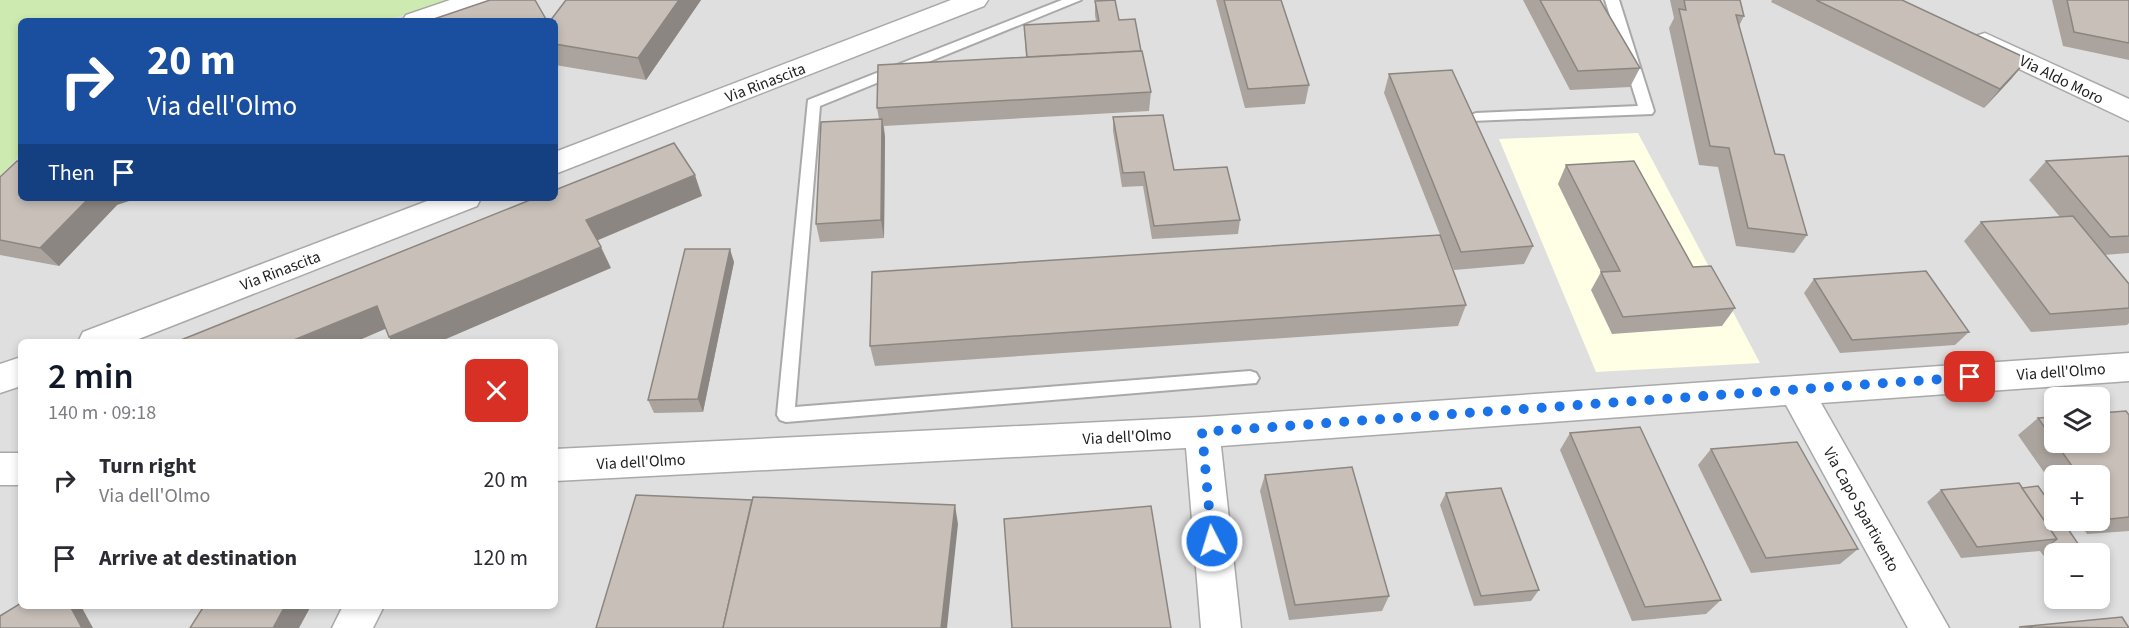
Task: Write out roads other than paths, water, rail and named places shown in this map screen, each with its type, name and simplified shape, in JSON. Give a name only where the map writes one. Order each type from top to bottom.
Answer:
[{"type":"street","points":[[424,18],[476,0]]},
{"type":"street","name":"Via Rinascita","points":[[558,162],[975,0]]},
{"type":"street","name":"Via Aldo Moro","points":[[1961,30],[2129,111]]},
{"type":"street","name":"Via Rinascita","points":[[102,339],[406,208],[448,201]]},
{"type":"street","name":"Via dell'Olmo","points":[[558,465],[1202,432],[2129,367]]},
{"type":"street","points":[[0,379],[18,372]]},
{"type":"street","name":"Via Capo Spartivento","points":[[1795,390],[1929,628]]},
{"type":"street","points":[[1202,432],[1221,628]]},
{"type":"street","points":[[0,469],[18,469]]},
{"type":"street","points":[[352,628],[362,609]]},
{"type":"lane","points":[[1074,0],[813,103],[786,415],[1250,378]]},
{"type":"lane","points":[[1476,118],[1647,111],[1612,0]]}]
